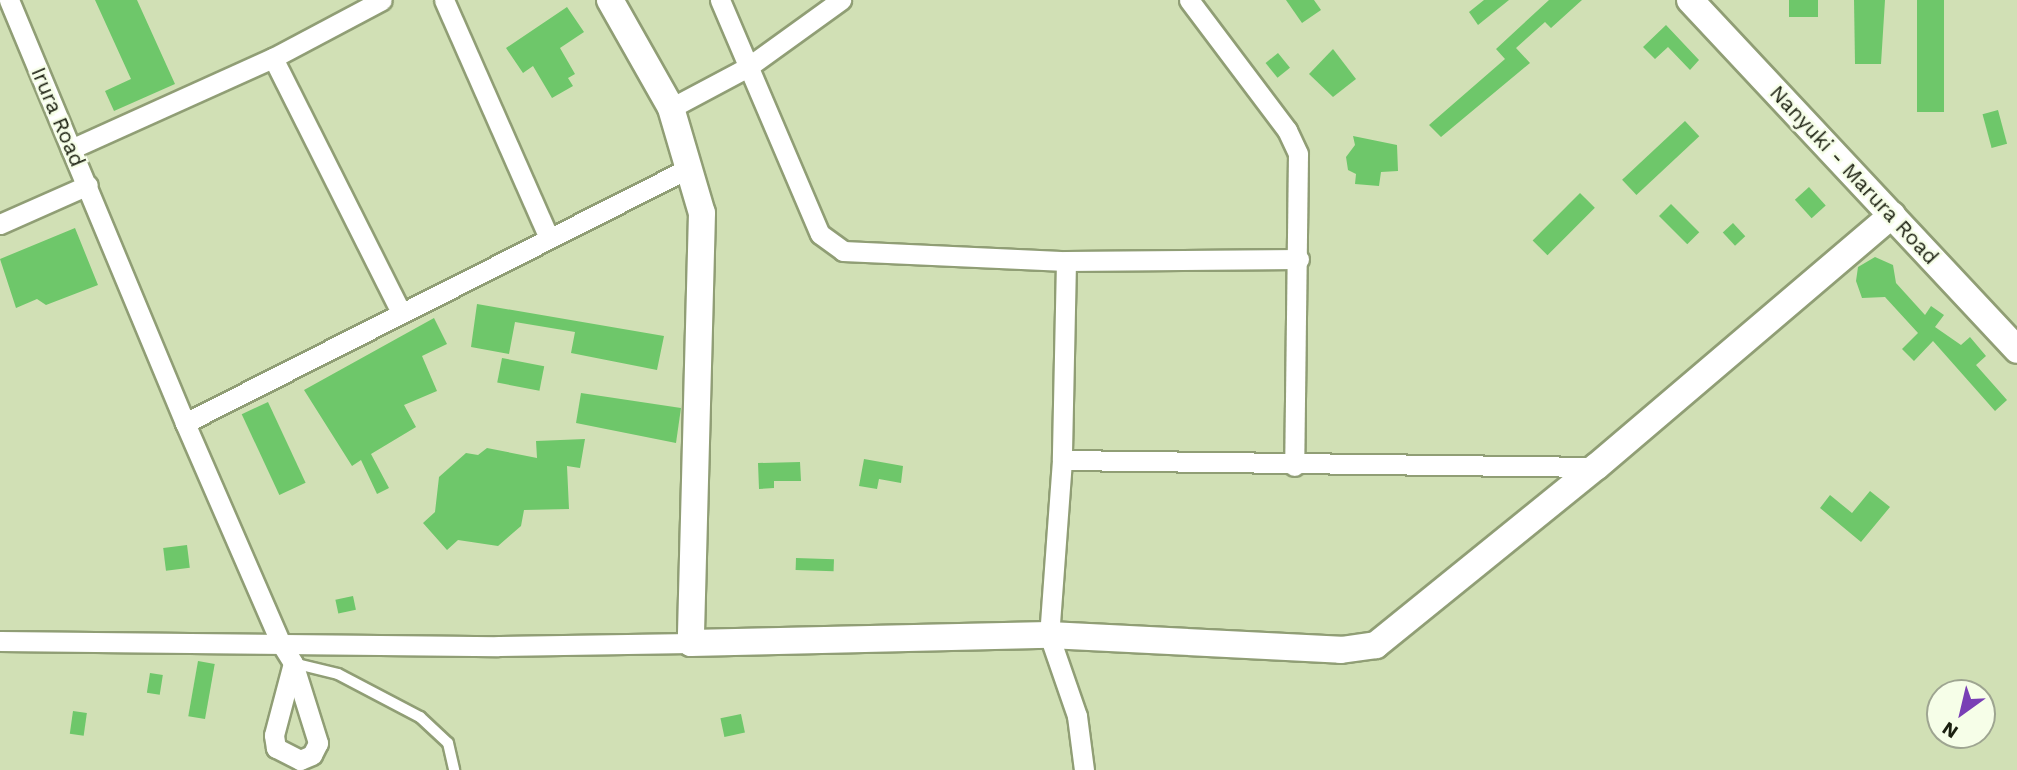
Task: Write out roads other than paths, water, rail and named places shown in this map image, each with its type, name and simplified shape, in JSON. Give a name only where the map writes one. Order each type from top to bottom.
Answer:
[{"type":"street","name":"Irura Road","points":[[0,224],[88,185],[9,0]]},
{"type":"street","points":[[71,149],[273,58],[382,0]]},
{"type":"street","points":[[444,0],[548,238]]},
{"type":"street","points":[[610,0],[671,108],[702,214],[691,643]]},
{"type":"street","points":[[720,0],[820,234],[831,246],[855,255],[1066,261],[1299,258]]},
{"type":"street","points":[[671,108],[748,67],[841,0]]},
{"type":"street","points":[[1189,0],[1296,143],[1299,258],[1294,466]]},
{"type":"street","name":"Nanyuki - Marura Road","points":[[1690,0],[2017,350]]},
{"type":"street","points":[[273,58],[401,313]]},
{"type":"street","points":[[185,424],[689,168]]},
{"type":"street","points":[[88,185],[185,424],[280,642],[293,663]]},
{"type":"street","points":[[0,641],[498,646],[1049,635],[1340,650],[1376,645],[1596,467],[1892,215]]},
{"type":"street","points":[[1066,261],[1062,460],[1049,635],[1077,716],[1084,770]]},
{"type":"street","points":[[1062,460],[1294,466],[1596,467]]},
{"type":"lane","points":[[293,663],[338,674],[420,717],[448,743],[454,770]]}]
